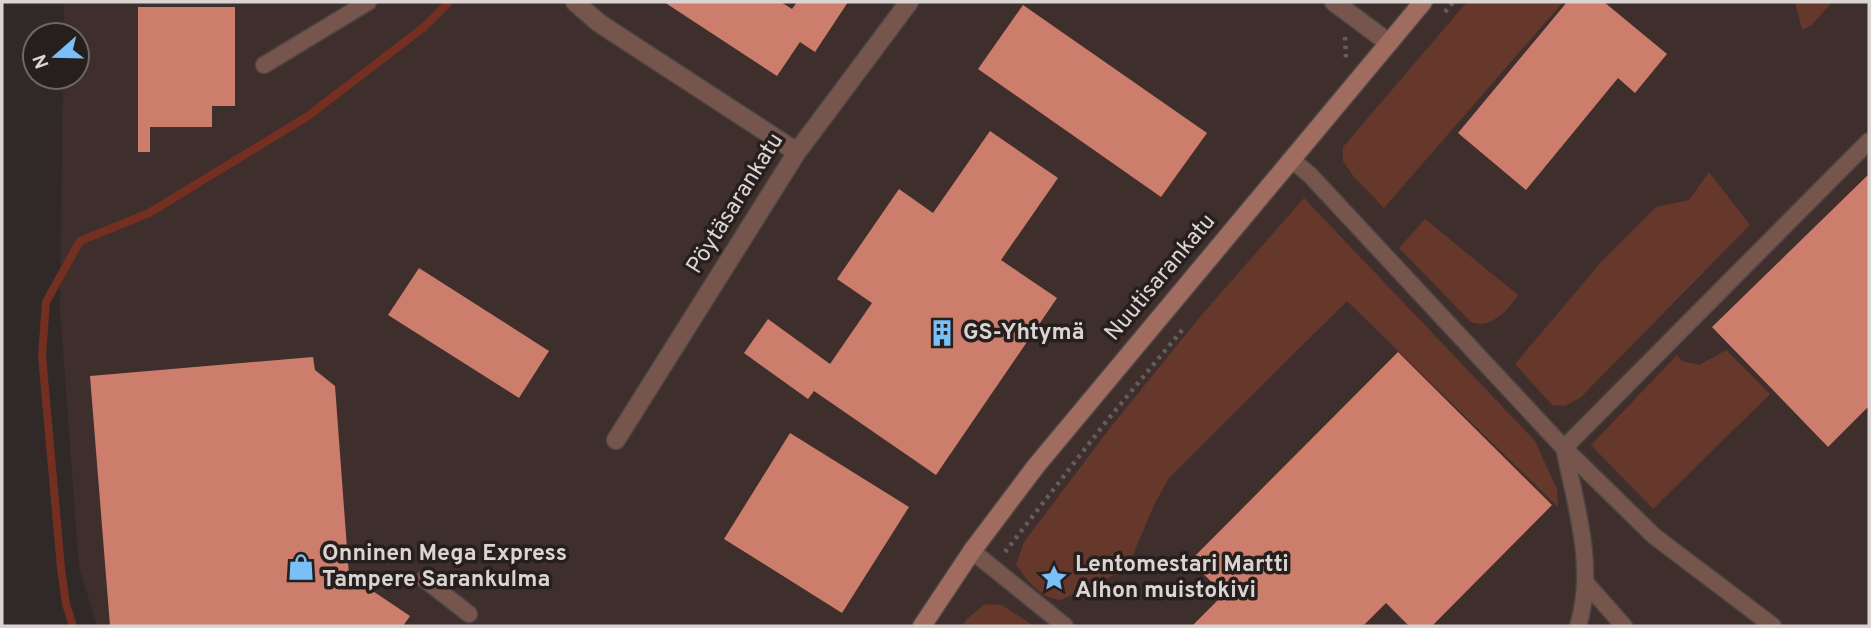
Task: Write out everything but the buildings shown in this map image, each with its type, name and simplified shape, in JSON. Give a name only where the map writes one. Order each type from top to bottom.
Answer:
[{"type":"main road","name":"Nuutisarankatu","points":[[922,626],[972,551],[1036,467],[1423,2]]},
{"type":"street","points":[[575,2],[599,23],[797,152]]},
{"type":"street","name":"Pöytäsarankatu","points":[[616,440],[797,152],[909,2]]},
{"type":"street","points":[[1334,2],[1389,43]]},
{"type":"lane","points":[[264,65],[369,2]]},
{"type":"lane","points":[[1564,448],[1869,141]]},
{"type":"lane","points":[[1292,160],[1310,176],[1564,448],[1654,536],[1773,626]]},
{"type":"lane","points":[[1564,448],[1585,552],[1584,607],[1578,626]]},
{"type":"lane","points":[[972,551],[1065,626]]},
{"type":"lane","points":[[424,579],[469,614]]},
{"type":"lane","points":[[1585,582],[1624,626]]},
{"type":"path","points":[[1445,12],[1453,2]]},
{"type":"path","points":[[992,568],[1185,326]]},
{"type":"shaded area","points":[[64,2],[1869,2],[1869,626],[97,626],[79,567],[60,309],[63,91],[91,91],[91,21],[64,21]]},
{"type":"shaded area","points":[[1467,2],[1563,2],[1384,208],[1354,177],[1343,161],[1343,147]]},
{"type":"shaded area","points":[[1795,2],[1832,2],[1812,25],[1802,30]]},
{"type":"shaded area","points":[[1709,172],[1750,225],[1580,398],[1565,406],[1552,405],[1515,364],[1602,261],[1656,207],[1689,200]]},
{"type":"shaded area","points":[[1304,198],[1535,441],[1557,489],[1558,507],[1347,301],[1169,478],[1154,505],[1127,569],[1061,600],[1047,596],[1030,583],[1016,565],[1024,542],[1110,428],[1199,318]]},
{"type":"shaded area","points":[[1425,219],[1518,295],[1498,317],[1486,323],[1471,322],[1399,248]]},
{"type":"shaded area","points":[[1726,350],[1770,394],[1653,509],[1591,445],[1677,355],[1682,361],[1699,365]]},
{"type":"shaded area","points":[[985,604],[1002,605],[1034,626],[962,626]]},
{"type":"waterway","points":[[73,626],[66,604],[61,568],[42,356],[46,302],[80,241],[149,213],[308,116],[424,27],[449,2]]},
{"type":"place","name":"GS-Yhtymä","points":[[942,333]]},
{"type":"place","name":"Onninen Mega Express Tampere Sarankulma","points":[[301,567]]},
{"type":"place","name":"Lentomestari Martti Alhon muistokivi","points":[[1054,578]]}]
